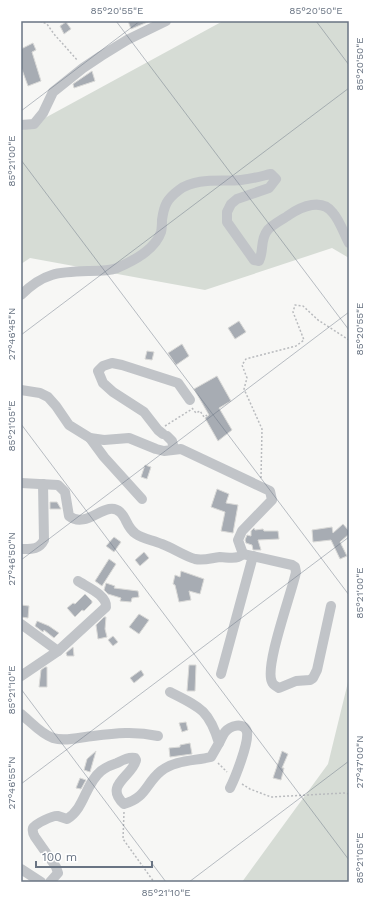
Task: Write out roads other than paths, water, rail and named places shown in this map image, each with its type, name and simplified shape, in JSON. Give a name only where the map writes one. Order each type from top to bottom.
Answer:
[{"type":"street","points":[[21,125],[34,124],[43,113],[53,92],[83,68],[127,40],[166,21]]},
{"type":"street","points":[[21,295],[36,282],[52,274],[116,268],[144,253],[153,245],[161,232],[166,202],[180,189],[196,183],[215,180],[242,180],[271,174],[276,179],[269,188],[237,200],[231,204],[226,212],[227,222],[254,260],[259,261],[262,256],[262,240],[267,230],[299,208],[316,204],[326,206],[334,213],[349,243]]},
{"type":"street","points":[[174,449],[172,441],[144,412],[113,392],[103,383],[98,371],[103,366],[112,363],[122,365],[178,383],[190,400]]},
{"type":"street","points":[[21,390],[40,393],[48,397],[69,425],[90,438],[104,457],[142,499]]},
{"type":"street","points":[[90,438],[104,440],[129,438],[156,450],[181,449],[270,492],[272,500],[242,531],[238,540],[243,554]]},
{"type":"street","points":[[21,483],[58,485],[65,492],[69,516],[74,520],[81,520],[113,508],[119,511],[129,528],[137,535],[161,543],[194,559],[203,560],[221,557],[239,557],[243,554],[292,565],[296,572],[274,644],[271,678],[275,686],[279,688],[296,681],[310,680],[313,678],[331,606]]},
{"type":"street","points":[[21,548],[38,548],[44,540],[43,484]]},
{"type":"street","points":[[221,674],[254,556]]},
{"type":"street","points":[[21,676],[58,651],[106,607],[103,597],[78,581]]},
{"type":"street","points":[[21,624],[58,651]]},
{"type":"street","points":[[170,692],[193,703],[206,714],[215,730],[219,744]]},
{"type":"street","points":[[21,714],[46,734],[55,738],[71,739],[126,732],[141,732],[158,736]]},
{"type":"street","points":[[50,882],[58,873],[56,867],[32,833],[35,825],[52,817],[57,816],[68,819],[72,816],[81,804],[93,780],[100,772],[108,767],[126,759],[135,758],[136,760],[136,764],[118,784],[117,791],[119,799],[124,804],[133,801],[140,796],[161,771],[185,760],[196,760],[211,757],[225,732],[232,726],[240,725],[245,728],[247,733],[245,746],[232,784]]},
{"type":"street","points":[[21,869],[41,882]]}]
